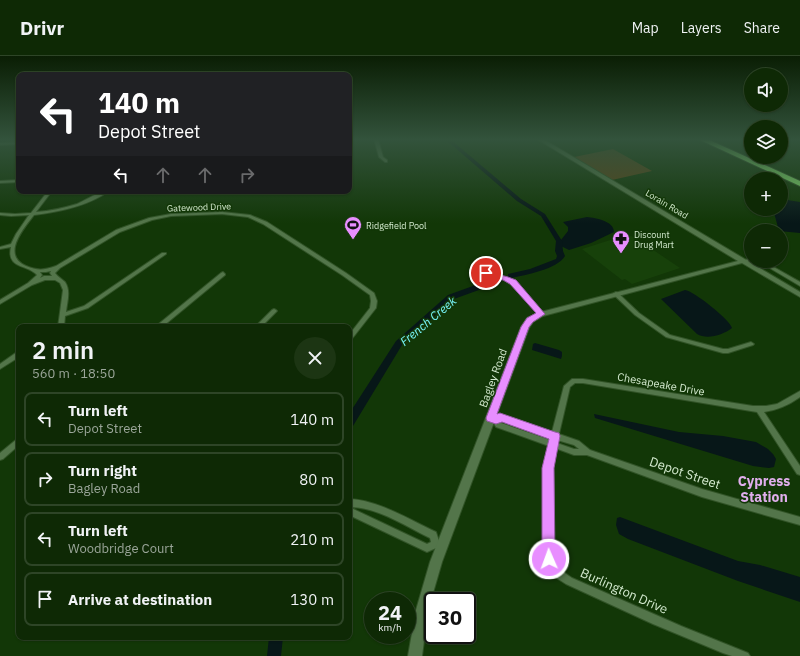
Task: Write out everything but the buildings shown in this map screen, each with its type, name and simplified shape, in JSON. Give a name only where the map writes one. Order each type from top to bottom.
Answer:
[{"type":"highway","points":[[754,167],[765,172]]},
{"type":"highway","points":[[763,167],[800,184]]},
{"type":"highway","points":[[788,183],[800,188]]},
{"type":"street","name":"Lorain Road","points":[[587,167],[744,258]]},
{"type":"street","points":[[0,182],[16,181]]},
{"type":"street","points":[[48,194],[18,233],[12,255],[15,261],[40,274],[51,274],[62,282],[66,288],[61,324]]},
{"type":"street","points":[[1,214],[9,215],[55,212],[70,208],[100,194]]},
{"type":"street","name":"Gatewood Drive","points":[[0,302],[30,284],[40,274],[51,274],[58,267],[118,231],[151,218],[171,215],[218,213],[245,215],[265,223],[372,294],[374,301],[373,308],[352,335]]},
{"type":"street","points":[[0,248],[14,245]]},
{"type":"street","points":[[62,315],[86,307],[164,254]]},
{"type":"street","name":"Bagley Road","points":[[415,656],[422,610],[439,546],[494,419],[525,327],[530,320],[541,314],[744,261]]},
{"type":"street","name":"Lorain Road","points":[[759,268],[800,295]]},
{"type":"street","points":[[772,268],[800,284]]},
{"type":"street","points":[[162,324],[223,274]]},
{"type":"street","points":[[477,274],[487,274],[511,281],[541,314]]},
{"type":"street","points":[[616,294],[637,314],[670,337],[723,351],[728,351],[751,344]]},
{"type":"street","points":[[261,324],[274,311]]},
{"type":"street","points":[[0,367],[16,356]]},
{"type":"street","name":"Chesapeake Drive","points":[[554,440],[567,386],[571,382],[577,380],[759,410],[780,406],[800,394]]},
{"type":"street","points":[[759,410],[800,472]]},
{"type":"street","name":"Depot Street","points":[[494,419],[498,425],[554,440],[577,453],[587,452],[702,493],[800,521]]},
{"type":"street","name":"Burlington Drive","points":[[554,440],[548,468],[548,555],[550,563],[556,572],[569,581],[683,632],[745,656]]},
{"type":"street","points":[[0,457],[16,444]]},
{"type":"street","points":[[352,502],[370,506],[433,535],[439,546],[427,548],[352,512]]},
{"type":"shaded area","points":[[591,167],[645,167],[652,171],[612,180]]},
{"type":"shaded area","points":[[788,200],[800,202],[800,233],[788,232],[788,224],[777,224],[775,216],[788,216]]},
{"type":"shaded area","points":[[587,217],[599,219],[608,223],[613,228],[614,232],[591,243],[569,250],[561,246],[561,240],[568,231],[568,227],[563,222]]},
{"type":"shaded area","points":[[626,235],[634,237],[680,268],[632,284],[625,279],[622,280],[582,249]]},
{"type":"shaded area","points":[[685,290],[696,295],[711,306],[730,324],[732,328],[724,333],[710,337],[697,334],[661,299]]},
{"type":"shaded area","points":[[535,343],[559,350],[562,352],[561,359],[532,350],[533,344]]},
{"type":"shaded area","points":[[594,414],[679,432],[723,436],[756,442],[768,449],[773,454],[776,459],[774,467],[769,468],[753,466],[595,418]]},
{"type":"shaded area","points":[[620,517],[738,561],[760,565],[800,577],[800,602],[738,581],[628,539],[619,534],[616,525],[617,518]]},
{"type":"waterway","name":"French Creek","points":[[480,167],[519,200],[543,215],[559,241],[559,251],[561,256],[559,260],[532,271],[511,276]]},
{"type":"waterway","name":"French Creek","points":[[352,418],[399,343],[451,297],[498,280]]},
{"type":"waterway","name":"French Creek","points":[[274,656],[276,640]]},
{"type":"place","name":"Ridgefield Pool","points":[[353,240]]},
{"type":"place","name":"Discount Drug Mart","points":[[621,254]]},
{"type":"district","name":"Cypress Station","points":[[764,490]]},
{"type":"route","points":[[486,273],[506,278],[513,282],[541,314],[530,320],[525,327],[491,418],[496,420],[500,417],[555,436],[548,468],[549,559]]}]
